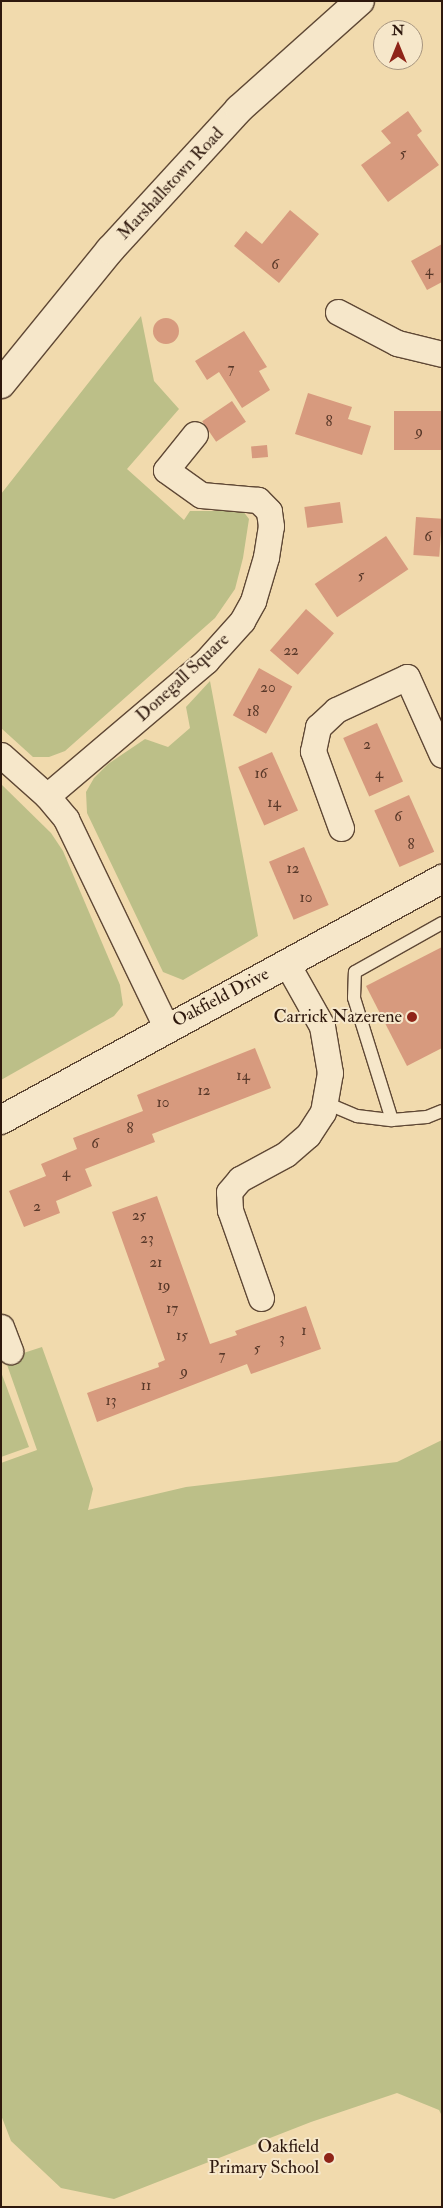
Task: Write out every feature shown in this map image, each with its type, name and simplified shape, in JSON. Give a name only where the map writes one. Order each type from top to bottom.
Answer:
[{"type":"main road","name":"Marshallstown Road","points":[[1,384],[110,250],[239,110],[360,1]]},
{"type":"main road","name":"Oakfield Drive","points":[[1,1120],[286,962],[442,879]]},
{"type":"street","points":[[338,312],[397,343],[442,354]]},
{"type":"street","name":"Donegall Square","points":[[47,796],[206,661],[242,621],[253,601],[266,557],[269,511],[258,500],[201,495],[166,470],[194,434]]},
{"type":"street","points":[[341,828],[316,766],[314,742],[318,728],[331,714],[407,677],[442,756]]},
{"type":"street","points":[[1,755],[47,796],[80,844],[166,1028]]},
{"type":"street","points":[[260,1298],[230,1210],[229,1192],[240,1179],[302,1142],[314,1128],[326,1103],[330,1073],[325,1035],[286,962]]},
{"type":"street","points":[[1,1328],[10,1351]]},
{"type":"lane","points":[[392,1120],[354,998],[352,982],[355,972],[442,923]]},
{"type":"lane","points":[[326,1103],[357,1116],[392,1120],[427,1117],[442,1111]]},
{"type":"green space","points":[[141,316],[154,381],[179,409],[127,469],[184,520],[190,511],[243,511],[249,519],[243,558],[235,589],[215,618],[65,751],[49,757],[33,757],[1,728],[1,494]]},
{"type":"green space","points":[[210,681],[258,936],[183,980],[163,972],[87,813],[86,792],[94,778],[108,764],[145,739],[168,747],[190,728],[186,707]]},
{"type":"green space","points":[[1,784],[51,833],[63,851],[120,985],[123,1005],[114,1016],[1,1080]]},
{"type":"green space","points":[[42,1347],[93,1489],[88,1510],[186,1487],[397,1462],[442,1440],[442,2116],[439,2110],[397,2093],[311,2122],[114,2199],[61,2188],[11,2141],[1,2115],[1,1463],[37,1450],[5,1359]]},
{"type":"green space","points":[[1,1372],[29,1447],[1,1457]]},
{"type":"building","points":[[408,111],[422,131],[417,135],[439,165],[388,202],[361,165],[391,143],[381,131]]},
{"type":"building","points":[[290,210],[319,234],[279,283],[234,246],[246,231],[262,244]]},
{"type":"building","points":[[442,244],[442,282],[427,290],[411,261]]},
{"type":"building","points":[[166,318],[175,322],[179,331],[175,340],[166,344],[157,340],[153,331],[157,322]]},
{"type":"building","points":[[244,331],[267,367],[259,371],[270,390],[242,408],[219,372],[207,380],[195,361]]},
{"type":"building","points":[[308,393],[352,407],[348,419],[371,426],[362,455],[295,434]]},
{"type":"building","points":[[232,401],[246,422],[216,442],[202,421]]},
{"type":"building","points":[[394,411],[442,411],[442,450],[394,450]]},
{"type":"building","points":[[267,445],[268,457],[252,458],[251,446]]},
{"type":"building","points":[[340,502],[343,523],[307,528],[304,507]]},
{"type":"building","points":[[416,517],[442,519],[439,557],[413,555]]},
{"type":"building","points":[[386,536],[408,569],[337,617],[315,584]]},
{"type":"building","points":[[306,609],[334,633],[298,675],[270,651]]},
{"type":"building","points":[[259,668],[292,686],[266,734],[233,715]]},
{"type":"building","points":[[377,723],[403,781],[369,797],[343,738]]},
{"type":"building","points":[[272,752],[298,810],[264,826],[238,767]]},
{"type":"building","points":[[409,795],[434,852],[400,867],[374,810]]},
{"type":"building","points":[[304,847],[329,905],[294,920],[269,862]]},
{"type":"building","name":"Carrick Nazerene","points":[[442,947],[442,1048],[407,1066],[366,986]]},
{"type":"building","points":[[255,1048],[271,1088],[152,1134],[155,1142],[85,1169],[92,1186],[56,1201],[60,1213],[24,1227],[9,1191],[46,1176],[41,1164],[77,1149],[73,1138],[143,1111],[137,1095]]},
{"type":"building","points":[[157,1196],[210,1344],[237,1335],[235,1331],[306,1306],[321,1349],[251,1374],[247,1364],[97,1422],[87,1393],[159,1367],[158,1363],[165,1360],[112,1212]]},
{"type":"place","name":"Carrick Nazerene","points":[[412,1017]]},
{"type":"place","name":"Oakfield Primary School","points":[[329,2158]]}]
